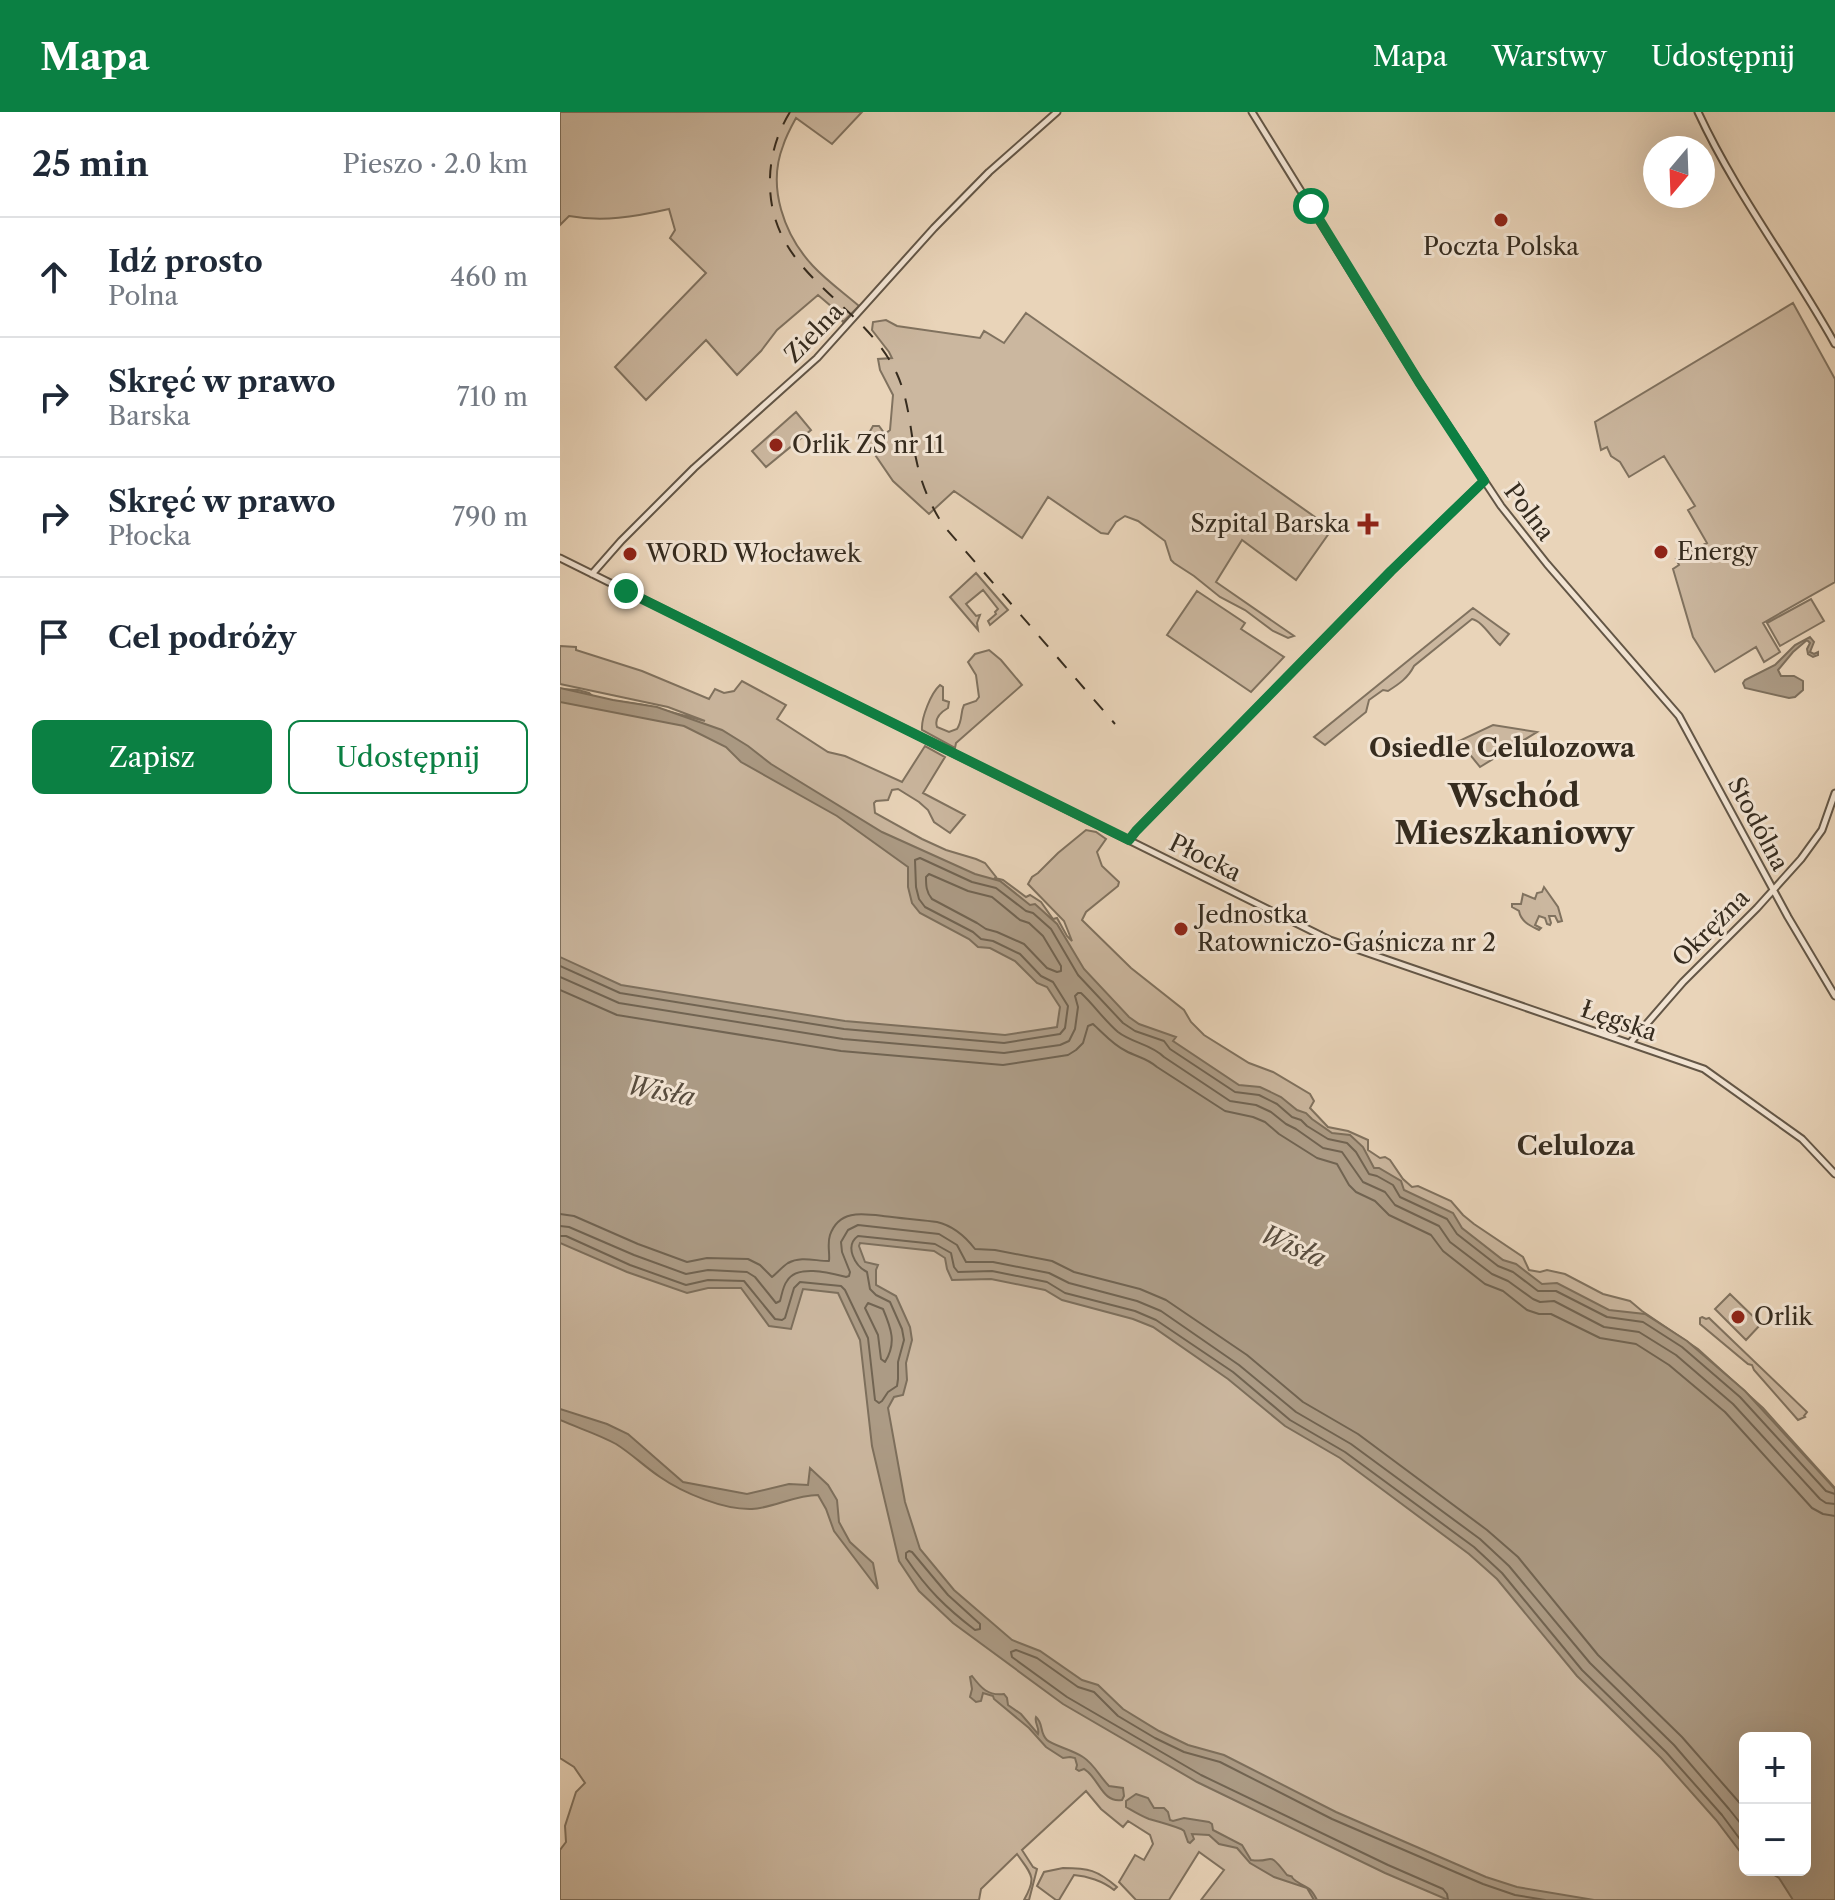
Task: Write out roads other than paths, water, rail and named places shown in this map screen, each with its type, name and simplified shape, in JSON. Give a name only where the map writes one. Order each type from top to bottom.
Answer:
[{"type":"street","name":"Zielna","points":[[592,574],[615,546],[694,468],[817,358],[934,228],[995,166],[1057,112]]},
{"type":"street","name":"Polna","points":[[1252,112],[1484,481],[1534,549],[1644,674]]},
{"type":"street","points":[[1698,112],[1727,171],[1803,288],[1835,344]]},
{"type":"street","points":[[1129,840],[1369,593],[1484,481]]},
{"type":"street","name":"Płocka","points":[[560,558],[1330,940],[1362,953]]},
{"type":"street","name":"Stodólna","points":[[1644,674],[1679,716],[1812,960],[1835,996]]},
{"type":"street","name":"Okrężna","points":[[1630,1043],[1683,982],[1774,890],[1815,841],[1835,793]]},
{"type":"street","name":"Łęgska","points":[[1362,953],[1700,1067],[1802,1139],[1835,1174]]},
{"type":"water","points":[[1810,637],[1814,642],[1810,652],[1818,652],[1818,655],[1813,657],[1808,654],[1810,643],[1807,640],[1778,670],[1781,676],[1794,676],[1803,681],[1803,690],[1795,697],[1745,688],[1745,680],[1775,665],[1795,645]]},
{"type":"water","name":"Wisła","points":[[560,688],[657,707],[722,730],[882,832],[975,874],[1000,881],[1030,905],[1035,904],[1057,924],[1084,969],[1139,1024],[1176,1037],[1173,1041],[1239,1085],[1260,1087],[1281,1097],[1332,1133],[1350,1135],[1363,1147],[1374,1168],[1401,1181],[1404,1190],[1453,1213],[1462,1228],[1503,1260],[1516,1264],[1542,1284],[1557,1283],[1609,1310],[1645,1314],[1687,1341],[1745,1391],[1835,1489],[1835,1900],[1793,1900],[1776,1876],[1811,1876],[1811,1732],[1739,1732],[1739,1850],[1661,1758],[1577,1676],[1497,1579],[1469,1554],[1340,1458],[1285,1426],[1228,1379],[1153,1327],[1062,1300],[1045,1290],[991,1279],[952,1280],[945,1258],[934,1251],[860,1243],[865,1262],[878,1265],[876,1285],[896,1296],[910,1327],[912,1340],[903,1395],[894,1397],[888,1408],[905,1502],[920,1549],[954,1590],[1012,1640],[1040,1651],[1082,1680],[1098,1685],[1123,1709],[1159,1731],[1188,1745],[1224,1755],[1336,1812],[1486,1877],[1517,1887],[1594,1900],[1448,1900],[1385,1873],[1197,1782],[1063,1704],[953,1623],[919,1591],[899,1561],[872,1446],[860,1340],[838,1293],[803,1289],[791,1329],[769,1326],[741,1288],[708,1288],[687,1293],[627,1272],[560,1243],[560,957],[621,985],[845,1021],[1005,1035],[1057,1027],[1060,1007],[1047,987],[1037,983],[1015,961],[990,948],[978,947],[920,913],[912,903],[908,867],[837,816],[741,762],[726,747],[684,726],[560,702]]},
{"type":"water","points":[[560,1409],[628,1434],[683,1482],[747,1494],[789,1484],[808,1485],[810,1468],[828,1485],[837,1500],[839,1522],[850,1542],[873,1563],[878,1589],[834,1531],[818,1495],[752,1509],[729,1507],[704,1499],[669,1483],[616,1444],[560,1420]]},
{"type":"water","points":[[972,1676],[985,1690],[1004,1694],[1008,1705],[1021,1714],[1038,1734],[1036,1717],[1047,1740],[1079,1754],[1109,1786],[1123,1788],[1122,1800],[1111,1798],[1088,1772],[1076,1769],[1075,1758],[1063,1758],[1046,1747],[993,1696],[983,1693],[981,1701],[976,1702],[970,1697]]},
{"type":"water","points":[[1136,1794],[1148,1798],[1154,1808],[1164,1808],[1170,1820],[1184,1818],[1209,1822],[1213,1830],[1242,1845],[1251,1860],[1273,1859],[1287,1875],[1307,1888],[1274,1877],[1250,1863],[1237,1848],[1219,1844],[1209,1835],[1192,1834],[1194,1839],[1190,1843],[1181,1829],[1149,1819],[1126,1807],[1126,1801]]},
{"type":"railway","points":[[790,112],[774,148],[770,177],[775,218],[786,244],[822,287],[882,349],[897,374],[907,407],[921,480],[943,525],[1115,724]]},
{"type":"place","name":"Poczta Polska","points":[[1501,220]]},
{"type":"place","name":"Orlik ZS nr 11","points":[[776,445]]},
{"type":"place","name":"Szpital Barska","points":[[1368,524]]},
{"type":"place","name":"Energy","points":[[1661,552]]},
{"type":"place","name":"WORD Włocławek","points":[[630,554]]},
{"type":"place","name":"Jednostka Ratowniczo-Gaśnicza nr 2","points":[[1181,929]]},
{"type":"place","name":"Orlik","points":[[1738,1317]]},
{"type":"district","name":"Osiedle Celulozowa","points":[[1502,748]]},
{"type":"district","name":"Wschód Mieszkaniowy","points":[[1514,814]]},
{"type":"district","name":"Celuloza","points":[[1576,1146]]}]
